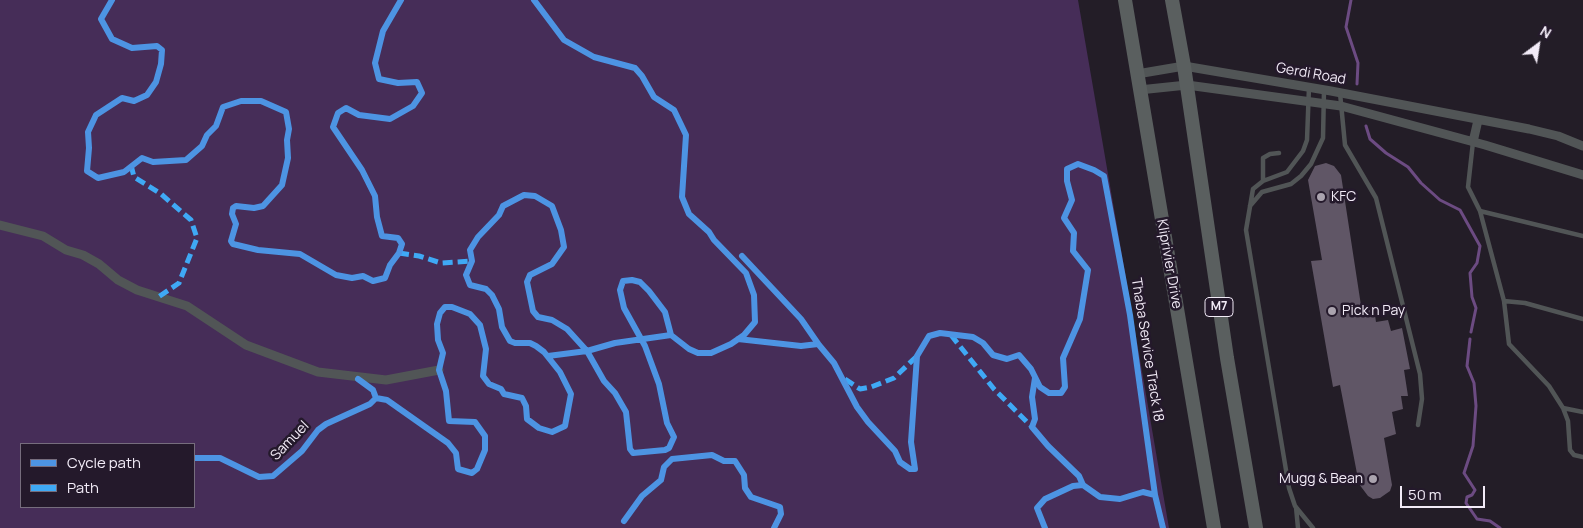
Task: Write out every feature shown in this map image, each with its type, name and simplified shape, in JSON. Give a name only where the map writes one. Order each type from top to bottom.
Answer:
[{"type":"main road","name":"Kliprivier Drive","points":[[1125,0],[1214,528]]},
{"type":"main road","name":"M7","points":[[1172,0],[1184,66],[1227,358],[1256,528]]},
{"type":"street","name":"Gerdi Road","points":[[1137,74],[1184,66],[1309,87],[1558,136],[1583,146]]},
{"type":"street","name":"Gerdi Road","points":[[1139,90],[1187,86],[1340,106],[1473,142],[1583,175]]},
{"type":"street","points":[[1473,142],[1478,120]]},
{"type":"street","points":[[0,225],[43,236],[66,250],[91,258],[118,280],[138,290],[187,306],[246,345],[318,372],[386,380],[439,370]]},
{"type":"lane","points":[[1298,528],[1295,506],[1289,488],[1246,230],[1253,189],[1263,181],[1287,172],[1303,151],[1307,140],[1309,87]]},
{"type":"lane","points":[[1249,207],[1262,192],[1291,184],[1311,164],[1323,138],[1324,90]]},
{"type":"lane","points":[[1340,93],[1345,145],[1376,198],[1418,365],[1422,387],[1418,424]]},
{"type":"lane","points":[[1473,142],[1468,187],[1480,211],[1504,301],[1509,344],[1549,386],[1563,408],[1568,421],[1570,450],[1574,455],[1583,457]]},
{"type":"lane","points":[[1263,181],[1263,158],[1270,154],[1279,153]]},
{"type":"lane","points":[[1480,211],[1583,236]]},
{"type":"lane","points":[[1504,301],[1525,303],[1583,320]]},
{"type":"lane","points":[[1563,408],[1583,412]]},
{"type":"lane","points":[[1295,506],[1313,528]]},
{"type":"shaded area","points":[[0,0],[1078,0],[1169,528],[0,528]]},
{"type":"building","points":[[1326,163],[1334,166],[1341,175],[1362,312],[1374,309],[1376,322],[1388,320],[1391,331],[1402,328],[1410,369],[1404,370],[1408,396],[1401,396],[1403,409],[1392,412],[1396,434],[1384,438],[1392,485],[1390,491],[1380,498],[1373,499],[1368,496],[1359,484],[1340,385],[1333,387],[1311,261],[1322,260],[1308,180],[1315,166]]},
{"type":"waterway","points":[[1351,0],[1346,27],[1358,63],[1357,84]]},
{"type":"waterway","points":[[1366,126],[1370,139],[1386,153],[1408,167],[1421,183],[1440,200],[1460,210],[1480,246],[1477,263],[1470,273],[1472,297],[1476,308],[1471,332]]},
{"type":"waterway","points":[[1470,339],[1467,366],[1474,383],[1476,406],[1473,446],[1464,473],[1475,490],[1472,495],[1467,497],[1466,503],[1477,519],[1490,521],[1500,528]]},
{"type":"marked path","points":[[131,165],[134,177],[161,194],[191,220],[197,238],[179,283],[157,298]]},
{"type":"marked path","points":[[399,253],[419,256],[441,263],[472,261]]},
{"type":"marked path","points":[[951,335],[994,389],[1032,427]]},
{"type":"marked path","points":[[845,379],[860,389],[871,387],[894,378],[917,356]]},
{"type":"cycle path","points":[[112,0],[101,19],[112,39],[132,48],[157,46],[162,50],[161,64],[156,82],[147,95],[134,101],[122,98],[96,115],[88,132],[87,171],[98,178],[124,172],[142,158],[153,162],[186,160],[202,146],[207,135],[216,126],[223,107],[241,101],[261,101],[286,112],[289,129],[287,140],[288,158],[282,185],[263,206],[254,208],[236,206],[233,208],[232,214],[236,224],[231,241],[233,244],[258,250],[300,254],[336,275],[352,278],[363,276],[373,281],[385,278],[402,244],[398,238],[382,236],[377,217],[375,196],[362,170],[333,127],[338,113],[346,108],[359,115],[390,119],[413,106],[422,93],[417,82],[398,83],[379,79],[375,63],[383,31],[401,0]]},
{"type":"cycle path","points":[[376,398],[387,400],[448,443],[456,453],[458,469],[472,473],[477,469],[485,450],[485,436],[475,422],[449,421],[446,391],[439,370],[443,353],[438,340],[437,324],[440,313],[445,307],[452,307],[470,314],[480,325],[486,349],[483,376],[489,384],[501,389],[504,394],[522,398],[526,406],[527,419],[539,428],[552,432],[565,426],[571,394],[560,372],[544,352],[536,346],[530,343],[510,341],[502,327],[499,309],[492,295],[486,289],[470,285],[466,275],[472,261],[470,250],[478,237],[499,215],[503,206],[524,195],[535,196],[552,206],[561,230],[564,247],[552,264],[530,275],[527,282],[533,311],[538,317],[552,320],[567,329],[587,351],[604,381],[615,393],[626,412],[630,449],[633,453],[665,450],[669,448],[674,437],[667,423],[659,384],[645,346],[624,308],[620,290],[623,281],[632,280],[640,282],[665,312],[671,335],[689,349],[698,353],[711,353],[731,344],[744,335],[755,322],[754,295],[746,273],[714,240],[709,232],[689,214],[682,197],[686,135],[674,110],[654,97],[635,68],[594,57],[564,40],[534,0]]},
{"type":"cycle path","name":"Thaba Service Track 18","points":[[742,256],[801,319],[834,363],[857,407],[895,451],[900,462],[910,469],[915,469],[911,442],[917,356],[929,336],[940,333],[973,337],[983,343],[993,355],[1007,359],[1019,355],[1031,369],[1040,387],[1049,393],[1061,393],[1065,387],[1063,358],[1080,319],[1088,270],[1073,251],[1074,233],[1064,218],[1072,200],[1067,181],[1067,169],[1078,164],[1104,176],[1130,315],[1155,495],[1163,528]]},
{"type":"cycle path","points":[[548,356],[587,351],[615,343],[671,335]]},
{"type":"cycle path","points":[[738,339],[801,346],[818,344]]},
{"type":"cycle path","points":[[1035,378],[1032,397],[1035,419],[1032,427],[1048,446],[1079,476],[1083,485]]},
{"type":"cycle path","name":"Samuel","points":[[195,458],[220,458],[259,477],[273,476],[302,451],[318,430],[326,424],[370,404],[376,398],[373,390],[358,379]]},
{"type":"cycle path","points":[[624,521],[642,496],[661,480],[664,467],[672,459],[712,455],[724,461],[735,461],[744,475],[745,488],[751,497],[780,507],[781,514],[774,528]]},
{"type":"cycle path","points":[[1045,528],[1037,508],[1045,499],[1073,486],[1083,485],[1100,497],[1120,499],[1143,492],[1155,495]]},
{"type":"place","name":"KFC","points":[[1321,197]]},
{"type":"place","name":"Pick n Pay","points":[[1332,311]]},
{"type":"place","name":"Mugg & Bean","points":[[1373,479]]}]
